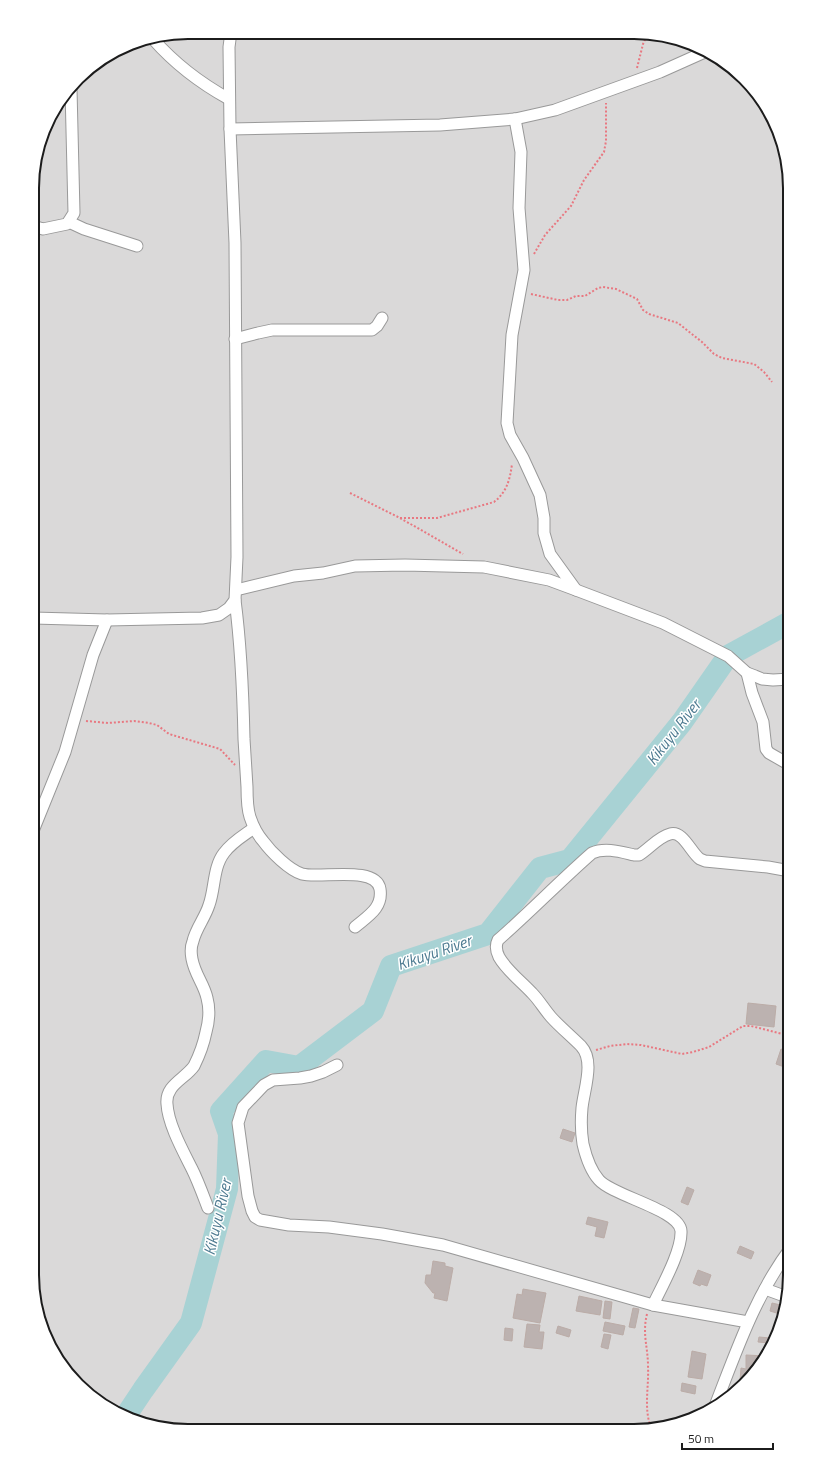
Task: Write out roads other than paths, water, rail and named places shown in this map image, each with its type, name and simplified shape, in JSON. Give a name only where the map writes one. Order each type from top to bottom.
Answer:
[{"type":"street","points":[[230,39],[230,129],[235,243],[236,595],[246,772],[250,816],[254,828],[263,841],[287,866],[301,874],[319,876],[364,875],[372,879],[379,886],[381,897],[378,906],[355,927]]},
{"type":"street","points":[[156,42],[174,60],[208,88],[230,99]]},
{"type":"street","points":[[230,129],[440,125],[515,119],[555,110],[660,72],[700,54]]},
{"type":"street","points":[[39,228],[43,229],[67,224],[74,213],[71,96]]},
{"type":"street","points":[[515,119],[521,152],[519,208],[524,270],[512,335],[507,412],[508,429],[540,494],[544,518],[544,533],[550,554],[576,590]]},
{"type":"street","points":[[69,222],[84,229],[137,246]]},
{"type":"street","points":[[235,339],[258,332],[272,330],[372,330],[377,326],[382,318]]},
{"type":"street","points":[[39,618],[107,620],[202,618],[219,615],[229,608],[236,595],[294,576],[323,573],[354,566],[398,565],[484,567],[549,580],[576,590],[663,623],[728,656],[747,673],[762,679],[783,679]]},
{"type":"street","points":[[39,814],[65,752],[91,663],[107,620]]},
{"type":"street","points":[[747,673],[752,693],[763,722],[766,749],[769,753],[783,761]]},
{"type":"street","points":[[208,1208],[172,1124],[167,1105],[167,1098],[170,1089],[188,1073],[194,1064],[206,1032],[209,1014],[207,998],[195,972],[192,957],[192,943],[209,906],[218,866],[223,854],[233,843],[254,828]]},
{"type":"street","points":[[651,1304],[671,1266],[680,1243],[681,1230],[675,1220],[655,1208],[608,1188],[592,1172],[584,1144],[581,1125],[588,1071],[586,1053],[550,1016],[534,994],[512,973],[500,958],[496,949],[498,940],[592,853],[598,850],[639,855],[664,837],[673,834],[678,835],[684,840],[700,859],[705,861],[783,869]]},
{"type":"street","points":[[337,1065],[311,1076],[273,1080],[264,1085],[243,1107],[238,1122],[248,1196],[255,1216],[260,1220],[271,1223],[329,1227],[382,1234],[443,1246],[651,1304],[748,1322]]},
{"type":"street","points":[[719,1397],[748,1322],[775,1269],[783,1258]]},
{"type":"street","points":[[765,1289],[782,1295]]},
{"type":"waterway","name":"Kikuyu River","points":[[128,1412],[191,1323],[227,1189],[229,1134],[221,1111],[266,1061],[299,1067],[373,1011],[391,966],[488,934],[540,868],[570,860],[682,722],[728,656],[783,626]]}]
